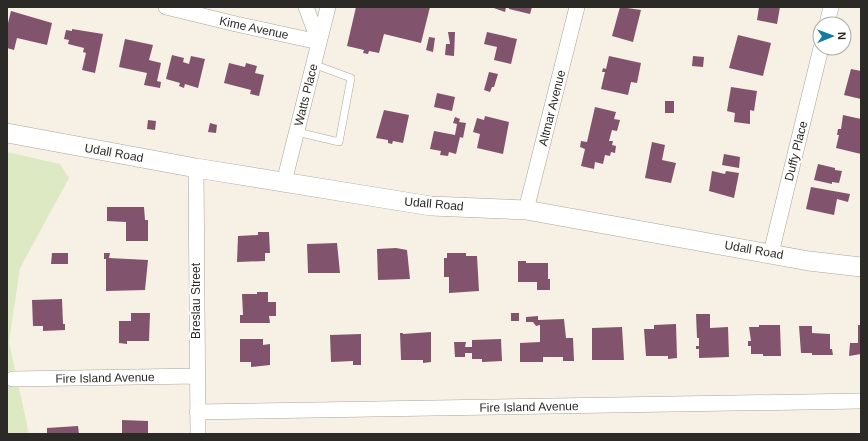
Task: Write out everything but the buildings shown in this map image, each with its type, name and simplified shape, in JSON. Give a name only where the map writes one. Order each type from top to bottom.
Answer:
[{"type":"street","name":"Kime Avenue","points":[[166,7],[319,42]]},
{"type":"street","points":[[306,7],[319,42]]},
{"type":"street","name":"Watts Place","points":[[284,182],[328,7]]},
{"type":"street","name":"Altmar Avenue","points":[[526,210],[577,7]]},
{"type":"street","name":"Duffy Place","points":[[771,253],[819,56]]},
{"type":"street","name":"Udall Road","points":[[7,133],[196,168],[431,206],[526,210],[809,261],[861,266]]},
{"type":"street","name":"Breslau Street","points":[[196,168],[198,434]]},
{"type":"street","name":"Fire Island Avenue","points":[[12,379],[197,376]]},
{"type":"street","name":"Fire Island Avenue","points":[[197,412],[861,401]]},
{"type":"lane","points":[[297,132],[339,142],[351,78],[313,64]]},
{"type":"green space","points":[[7,152],[60,164],[69,178],[20,268],[9,342],[29,434],[7,434]]}]
